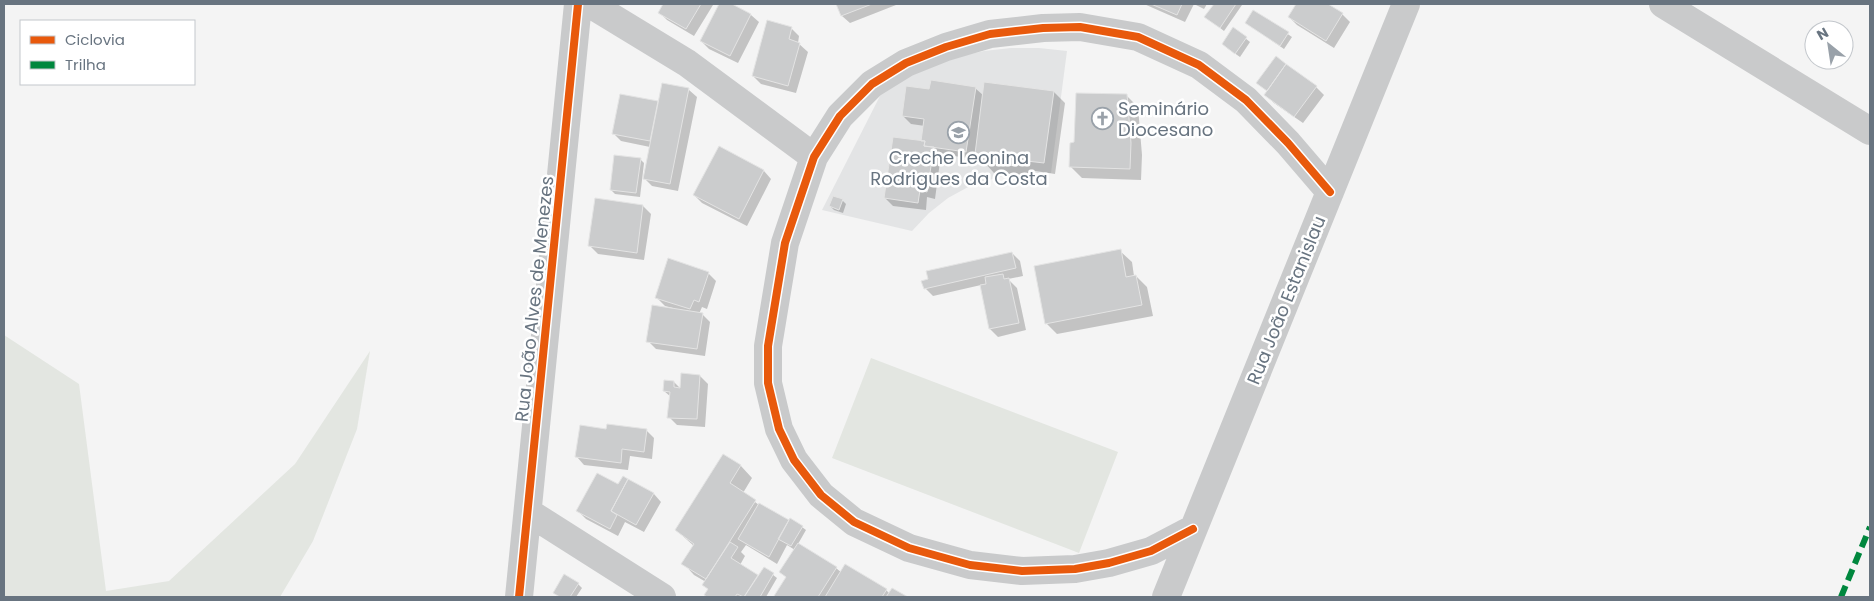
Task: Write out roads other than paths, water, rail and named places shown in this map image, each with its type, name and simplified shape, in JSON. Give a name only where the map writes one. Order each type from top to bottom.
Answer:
[{"type":"street","name":"Rua João Alves de Menezes","points":[[519,597],[578,4]]},
{"type":"street","points":[[590,4],[687,63],[814,158]]},
{"type":"street","name":"Rua João Estanislau","points":[[1166,597],[1406,4]]},
{"type":"street","points":[[1663,4],[1870,131]]},
{"type":"street","points":[[1193,529],[1151,550],[1109,563],[1075,569],[1022,571],[970,565],[908,548],[854,522],[820,495],[794,460],[779,429],[768,384],[768,346],[785,243],[814,158],[840,116],[872,84],[906,64],[946,47],[990,34],[1042,28],[1082,15],[1138,37],[1199,65],[1246,100],[1288,143],[1330,192]]},
{"type":"street","points":[[528,512],[662,597]]},
{"type":"place","name":"Seminário Diocesano","points":[[1102,118]]},
{"type":"place","name":"Creche Leonina Rodrigues da Costa","points":[[959,132]]}]
